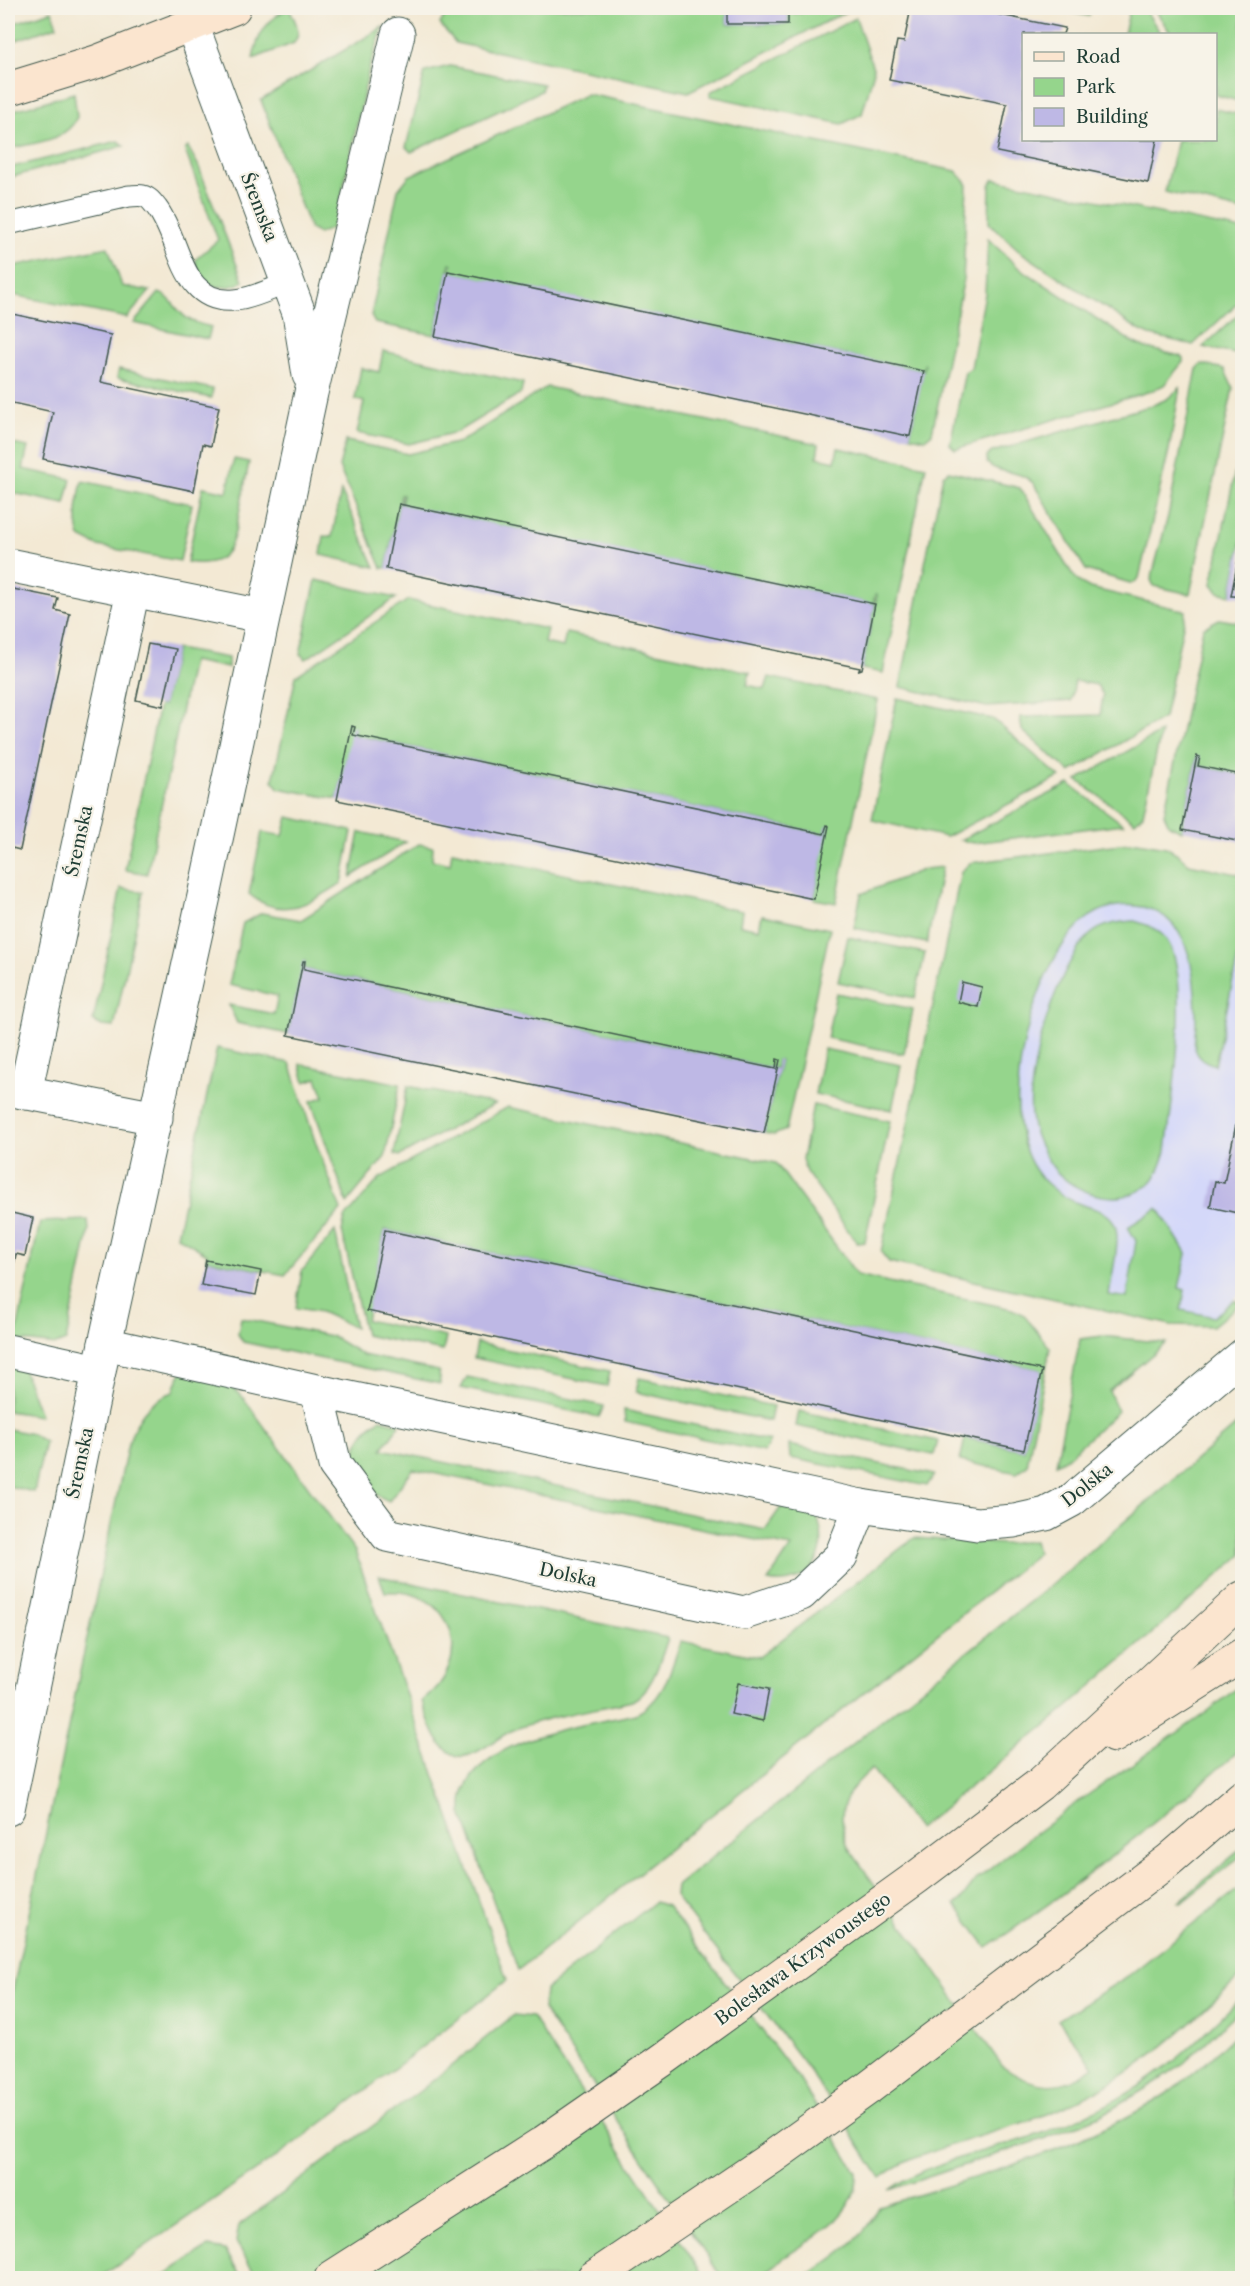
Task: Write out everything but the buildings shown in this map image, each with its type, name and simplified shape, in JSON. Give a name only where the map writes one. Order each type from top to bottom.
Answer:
[{"type":"main road","points":[[8,89],[96,62],[189,16],[234,8]]},
{"type":"main road","name":"Bolesława Krzywoustego","points":[[331,2278],[554,2135],[917,1877],[1040,1784],[1242,1598]]},
{"type":"main road","points":[[1040,1784],[1242,1655]]},
{"type":"main road","points":[[592,2278],[771,2158],[1000,1989],[1169,1860],[1242,1797]]},
{"type":"street","name":"Śremska","points":[[189,16],[299,313],[311,393]]},
{"type":"street","name":"Śremska","points":[[8,1809],[102,1357],[156,1118],[262,616],[311,393],[398,33]]},
{"type":"street","points":[[8,565],[262,616]]},
{"type":"street","name":"Śremska","points":[[133,590],[16,1091],[156,1118]]},
{"type":"street","name":"Dolska","points":[[8,1351],[102,1357],[317,1391],[861,1506],[977,1524],[1014,1521],[1046,1514],[1072,1500],[1242,1356]]},
{"type":"street","name":"Dolska","points":[[317,1391],[335,1465],[387,1535],[744,1613],[801,1594],[841,1556],[861,1506]]},
{"type":"lane","points":[[8,224],[129,196],[143,196],[151,201],[161,213],[191,281],[199,291],[210,298],[236,300],[288,282]]},
{"type":"shaded area","points":[[972,886],[1242,913],[1242,1292],[1214,1317],[895,1250]]},
{"type":"green space","points":[[289,8],[298,30],[297,39],[294,43],[253,59],[257,42],[264,29],[275,17]]},
{"type":"green space","points":[[449,8],[727,8],[727,24],[788,24],[788,14],[802,13],[802,8],[849,10],[688,92],[456,43],[440,24]]},
{"type":"green space","points":[[1050,8],[1091,8],[1089,16]]},
{"type":"green space","points":[[1130,8],[1144,8],[1160,33],[1124,33]]},
{"type":"green space","points":[[1154,8],[1242,8],[1242,102],[1217,95],[1217,33],[1170,33]]},
{"type":"green space","points":[[52,11],[57,26],[8,43],[8,25]]},
{"type":"green space","points":[[856,18],[874,71],[862,114],[842,124],[710,96],[710,92]]},
{"type":"green space","points":[[383,27],[369,69],[336,221],[330,229],[319,234],[310,229],[261,100]]},
{"type":"green space","points":[[450,66],[543,84],[541,91],[411,152],[406,147],[425,72]]},
{"type":"green space","points":[[74,93],[77,117],[65,132],[38,143],[8,149],[8,112]]},
{"type":"green space","points":[[587,94],[956,171],[967,183],[963,283],[932,433],[925,439],[910,436],[925,363],[922,371],[450,272],[452,264],[450,263],[435,335],[375,323],[371,316],[398,190],[409,176]]},
{"type":"green space","points":[[1217,109],[1242,115],[1242,211],[1165,192],[1177,141],[1217,141]]},
{"type":"green space","points":[[118,141],[124,146],[8,178],[8,168]]},
{"type":"green space","points":[[188,147],[198,165],[243,281],[235,285],[219,287],[212,285],[200,276],[197,268],[196,259],[218,240],[185,150]]},
{"type":"green space","points":[[994,179],[1242,230],[1242,299],[1193,345],[1150,335],[1139,330],[1022,253],[989,223],[990,185]]},
{"type":"green space","points":[[988,239],[1018,267],[1132,342],[1146,348],[1180,356],[1183,362],[1164,385],[1151,391],[955,449],[950,444],[965,372],[971,368],[985,294]]},
{"type":"green space","points":[[108,247],[122,286],[150,291],[127,318],[8,294],[8,267]]},
{"type":"green space","points":[[159,293],[167,297],[187,318],[211,327],[208,339],[134,323]]},
{"type":"green space","points":[[1242,311],[1240,351],[1235,354],[1203,347]]},
{"type":"green space","points":[[383,351],[523,383],[521,393],[457,432],[409,444],[357,433],[364,402],[355,399],[361,368],[379,372]]},
{"type":"green space","points":[[1202,364],[1224,369],[1233,388],[1190,594],[1154,586],[1151,580],[1168,516],[1197,369]]},
{"type":"green space","points":[[119,369],[213,389],[211,398],[117,378]]},
{"type":"green space","points":[[547,387],[819,444],[817,457],[835,461],[838,448],[926,466],[883,673],[862,669],[877,595],[875,595],[873,604],[401,505],[403,495],[401,495],[386,568],[382,568],[339,467],[346,441],[408,454],[460,442]]},
{"type":"green space","points":[[1180,388],[1169,450],[1139,578],[1136,582],[1130,583],[1086,570],[1033,483],[1022,476],[997,469],[987,463],[987,456],[992,452],[1153,405],[1167,399]]},
{"type":"green space","points":[[1242,438],[1242,540],[1231,595],[1218,592],[1212,584]]},
{"type":"green space","points":[[8,443],[28,447],[23,469],[71,479],[65,504],[8,492]]},
{"type":"green space","points":[[234,459],[249,462],[234,537],[230,546],[220,559],[201,563],[187,562],[203,487],[227,492]]},
{"type":"green space","points":[[949,471],[1020,488],[1079,582],[1090,588],[1186,611],[1164,718],[1070,772],[1022,730],[1020,717],[1100,715],[1103,695],[1097,685],[1075,681],[1071,701],[987,707],[900,687],[943,475]]},
{"type":"green space","points":[[82,481],[192,504],[180,561],[98,546],[80,537],[77,516]]},
{"type":"green space","points":[[341,491],[375,567],[321,555],[324,536],[332,537]]},
{"type":"green space","points":[[316,580],[396,598],[306,659],[300,654]]},
{"type":"green space","points":[[408,600],[547,629],[544,643],[563,647],[566,633],[750,672],[747,685],[765,689],[769,677],[878,700],[836,903],[814,899],[828,825],[824,834],[353,735],[354,727],[337,799],[278,788],[273,780],[296,676]]},
{"type":"green space","points":[[1219,619],[1242,623],[1242,775],[1198,766],[1197,756],[1182,831],[1169,825],[1164,814],[1203,628]]},
{"type":"green space","points":[[176,649],[228,658],[228,668],[192,661],[147,874],[125,870],[159,705],[163,706]]},
{"type":"green space","points":[[897,698],[993,719],[1060,777],[946,837],[872,820]]},
{"type":"green space","points":[[1161,732],[1143,814],[1135,822],[1077,780]]},
{"type":"green space","points":[[1069,784],[1123,824],[974,843],[960,840]]},
{"type":"green space","points":[[288,817],[352,831],[342,883],[319,897],[297,906],[273,907],[249,894],[262,832],[283,836]]},
{"type":"green space","points":[[360,832],[406,842],[351,877]]},
{"type":"green space","points":[[1137,842],[1166,847],[1189,864],[1242,875],[1242,947],[1240,947],[1215,1065],[1198,1055],[1194,1042],[1196,1004],[1192,967],[1180,933],[1169,920],[1155,911],[1123,905],[1100,911],[1081,923],[1059,951],[1046,975],[1035,1004],[1020,1070],[1018,1104],[1021,1136],[1031,1163],[1049,1185],[1071,1200],[1108,1215],[1114,1223],[1117,1238],[1109,1295],[1127,1298],[1136,1241],[1128,1227],[1158,1208],[1187,1254],[1179,1288],[1185,1290],[1181,1310],[1214,1317],[1234,1300],[1241,1303],[1213,1326],[1171,1325],[889,1262],[881,1252],[961,872],[970,863]]},
{"type":"green space","points":[[419,844],[433,847],[432,860],[450,864],[452,851],[742,911],[740,925],[759,929],[762,915],[830,929],[786,1130],[774,1135],[764,1133],[780,1060],[777,1060],[776,1069],[304,969],[305,961],[288,1034],[237,1023],[229,1005],[274,1014],[278,996],[229,985],[243,923],[262,913],[301,920]]},
{"type":"green space","points":[[942,867],[927,943],[854,928],[861,894],[925,869]]},
{"type":"green space","points":[[121,888],[143,892],[114,1027],[102,1026],[93,1021]]},
{"type":"green space","points":[[1134,921],[1149,926],[1161,934],[1168,942],[1175,960],[1179,984],[1179,1012],[1175,1074],[1166,1151],[1158,1174],[1142,1189],[1130,1194],[1117,1197],[1103,1196],[1090,1193],[1066,1180],[1056,1171],[1044,1154],[1032,1122],[1033,1078],[1045,1022],[1066,969],[1078,949],[1091,934],[1101,928]]},
{"type":"green space","points":[[848,937],[925,953],[915,998],[838,982]]},
{"type":"green space","points":[[836,993],[913,1009],[904,1054],[827,1038]]},
{"type":"green space","points":[[217,1048],[290,1063],[314,1138],[341,1210],[285,1275],[206,1260],[207,1254],[177,1236]]},
{"type":"green space","points":[[824,1049],[901,1065],[892,1110],[815,1094]]},
{"type":"green space","points":[[300,1064],[400,1084],[385,1157],[347,1203],[311,1101],[324,1097],[317,1078],[305,1082]]},
{"type":"green space","points":[[408,1086],[495,1104],[400,1156],[394,1154]]},
{"type":"green space","points":[[813,1105],[890,1121],[865,1242],[857,1243],[806,1172],[802,1159]]},
{"type":"green space","points":[[508,1107],[776,1163],[857,1275],[1012,1309],[1024,1315],[1050,1348],[1027,1465],[1017,1473],[960,1461],[965,1438],[1024,1450],[1041,1370],[385,1230],[366,1320],[446,1337],[443,1351],[365,1335],[342,1231],[345,1218],[380,1178]]},
{"type":"green space","points":[[88,1220],[89,1231],[66,1341],[56,1345],[15,1340],[40,1222]]},
{"type":"green space","points":[[335,1231],[355,1328],[321,1312],[296,1308],[302,1271]]},
{"type":"green space","points":[[241,1318],[331,1336],[363,1355],[439,1371],[440,1384],[243,1342],[238,1334]]},
{"type":"green space","points":[[1102,1336],[1166,1343],[1109,1391],[1118,1411],[1068,1457],[1056,1464],[1080,1339]]},
{"type":"green space","points":[[477,1343],[610,1371],[607,1386],[474,1358]]},
{"type":"green space","points":[[8,1362],[22,1366],[39,1416],[8,1411]]},
{"type":"green space","points":[[181,1372],[230,1386],[242,1396],[355,1551],[507,1980],[290,2147],[99,2278],[8,2278],[8,2013],[128,1444],[144,1412],[156,1401],[173,1392]]},
{"type":"green space","points":[[467,1377],[604,1406],[599,1417],[461,1388]]},
{"type":"green space","points":[[639,1378],[773,1406],[770,1421],[636,1392]]},
{"type":"green space","points":[[624,1410],[770,1441],[764,1452],[625,1422]]},
{"type":"green space","points":[[799,1411],[938,1441],[934,1455],[796,1426]]},
{"type":"green space","points":[[380,1419],[400,1424],[382,1449],[765,1530],[781,1507],[817,1517],[821,1531],[819,1556],[805,1574],[795,1580],[768,1581],[791,1547],[413,1469],[389,1501],[365,1485],[355,1463],[360,1440]]},
{"type":"green space","points":[[1242,1420],[1242,1555],[1062,1712],[918,1829],[872,1769],[848,1795],[842,1813],[842,1823],[848,1847],[1003,2067],[1026,2080],[1048,2085],[1060,2084],[1071,2081],[1094,2067],[1058,2020],[1128,1976],[1242,1886],[1242,1975],[1201,2014],[1159,2049],[1137,2066],[1090,2095],[1036,2118],[915,2158],[881,2178],[810,2071],[675,1896],[676,1886],[1057,1580]]},
{"type":"green space","points":[[8,1429],[32,1434],[45,1442],[34,1492],[8,1486]]},
{"type":"green space","points":[[789,1445],[934,1475],[927,1486],[790,1458]]},
{"type":"green space","points":[[914,1538],[1005,1544],[1034,1541],[1037,1552],[1035,1556],[518,1970],[462,1813],[466,1788],[479,1768],[500,1752],[527,1740],[556,1731],[636,1714],[646,1708],[666,1683],[681,1641],[759,1657]]},
{"type":"green space","points":[[379,1576],[668,1638],[651,1682],[640,1696],[632,1701],[555,1717],[525,1726],[511,1731],[470,1755],[458,1756],[450,1753],[438,1741],[422,1701],[439,1685],[449,1667],[453,1648],[450,1630],[442,1614],[428,1601],[409,1593],[385,1592]]},
{"type":"green space","points":[[1242,1684],[1242,1748],[1118,1852],[987,1947],[955,1904],[961,1900],[976,1880],[1082,1799],[1207,1712]]},
{"type":"green space","points":[[1242,1848],[1242,1855],[1181,1903],[1179,1902]]},
{"type":"green space","points":[[655,1902],[667,1906],[799,2079],[857,2173],[856,2188],[851,2201],[833,2223],[766,2271],[751,2279],[722,2278],[543,2009],[545,1990]]},
{"type":"green space","points":[[1242,1997],[1242,2008],[1184,2063],[1100,2116],[1043,2139],[889,2190],[943,2163],[1043,2133],[1114,2101],[1179,2057]]},
{"type":"green space","points":[[514,2015],[532,2017],[705,2278],[258,2278],[236,2242],[239,2225],[420,2091]]},
{"type":"green space","points":[[1242,2029],[1242,2278],[804,2278],[856,2240],[879,2207],[990,2173],[1063,2147],[1133,2114],[1176,2087]]},
{"type":"green space","points":[[208,2247],[225,2250],[242,2278],[160,2278]]}]
